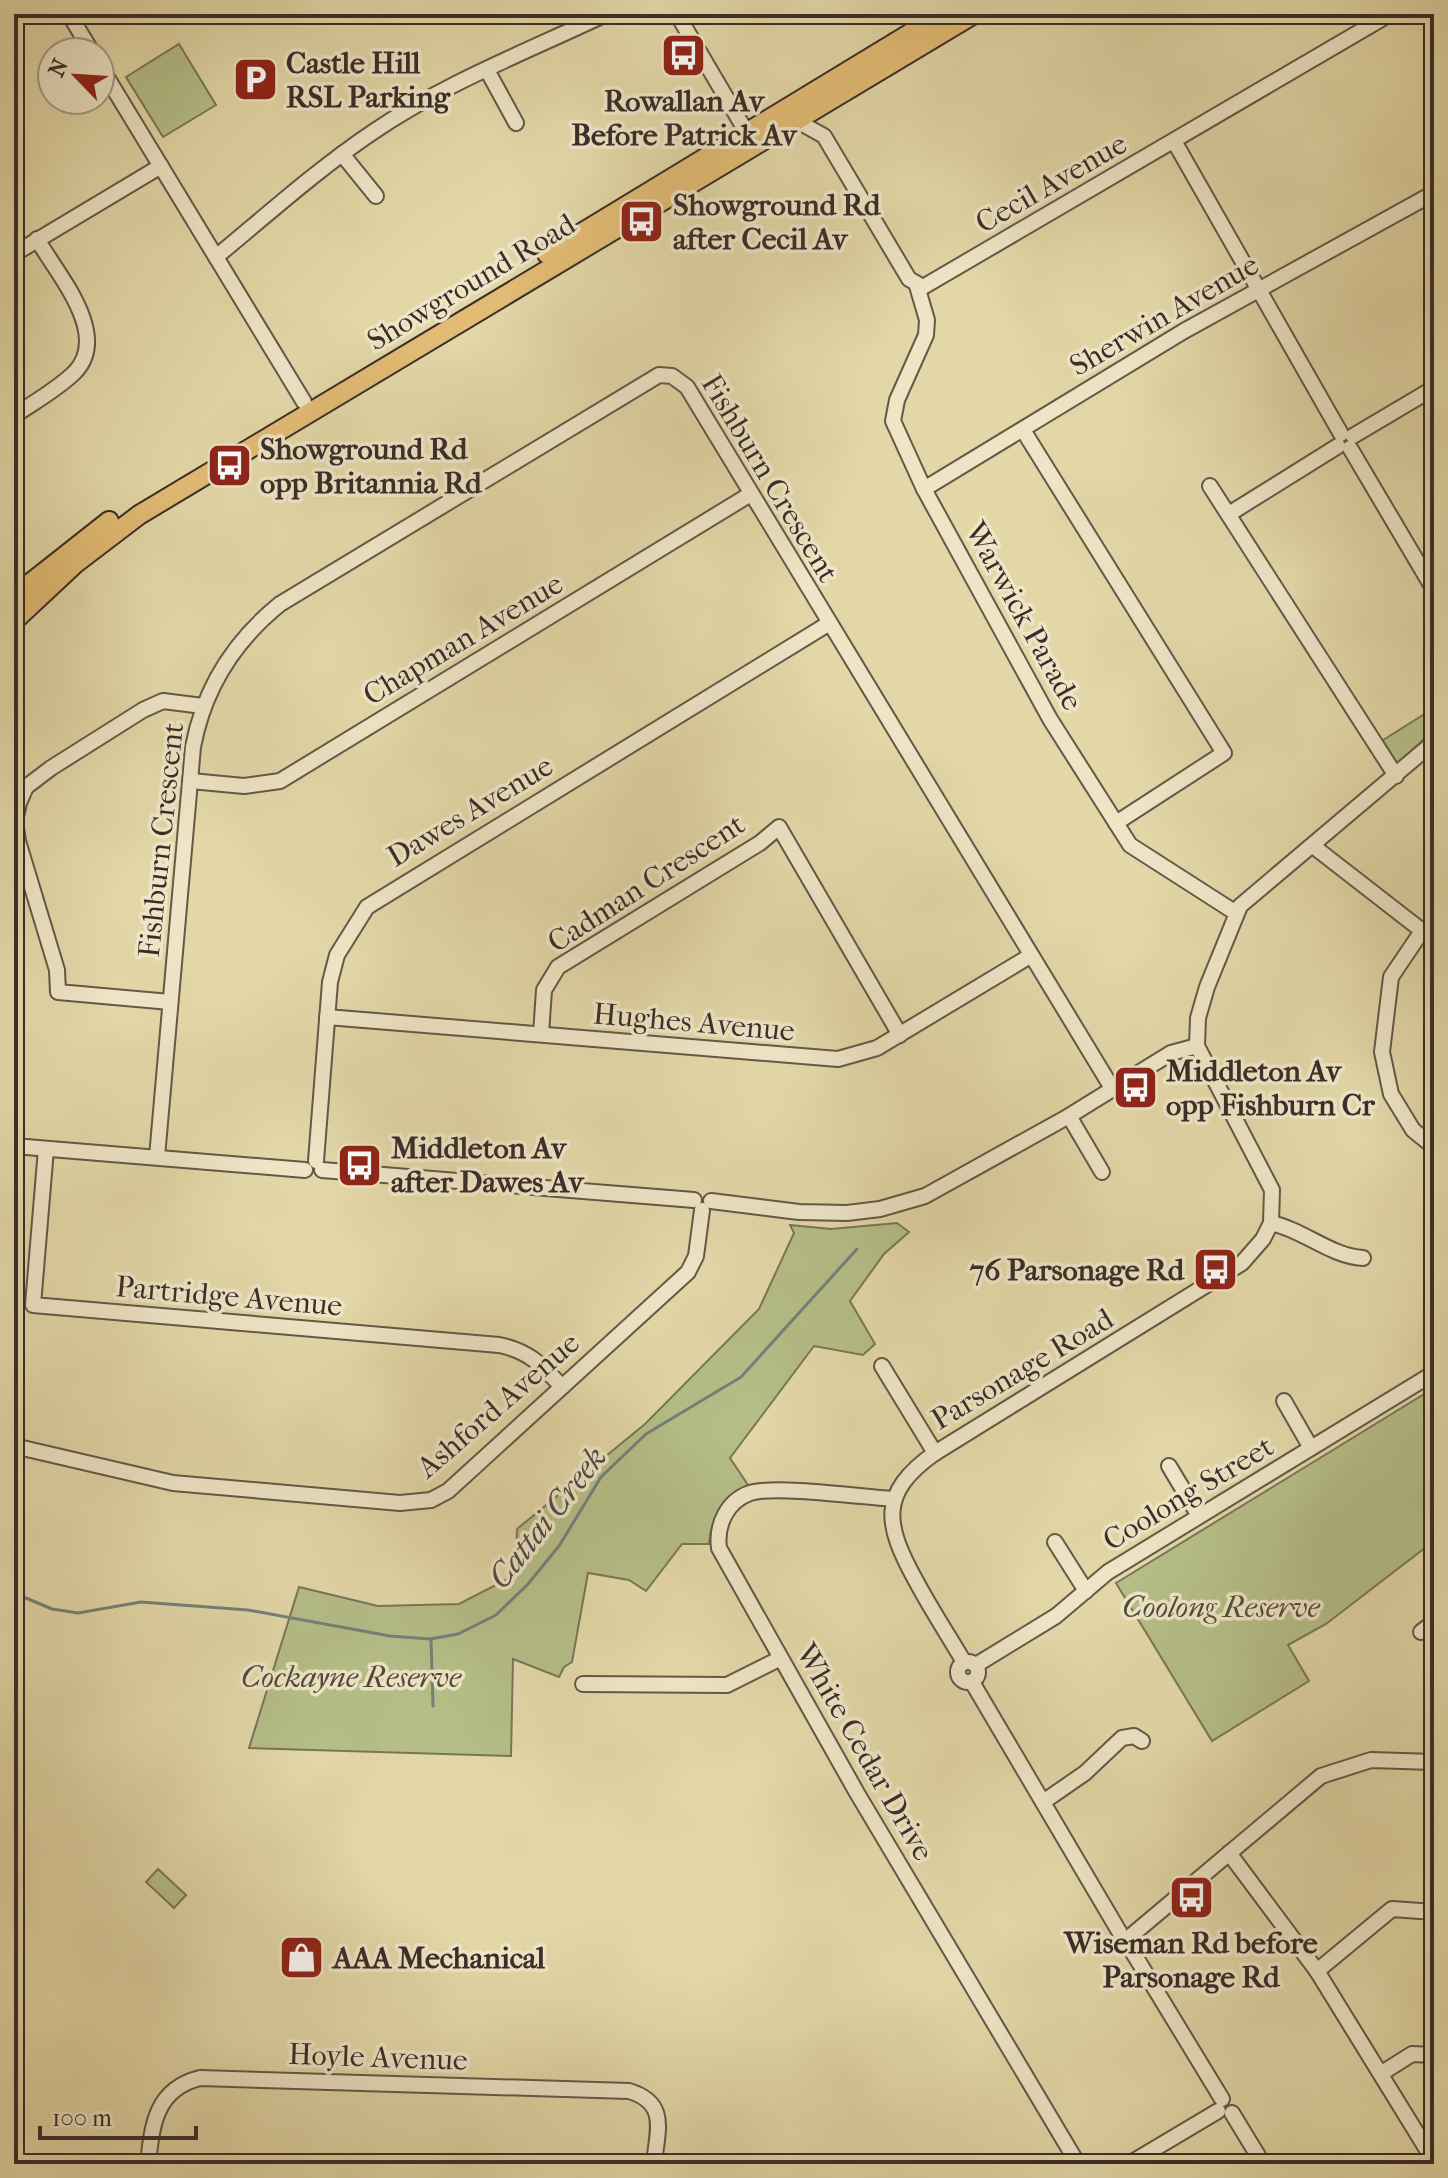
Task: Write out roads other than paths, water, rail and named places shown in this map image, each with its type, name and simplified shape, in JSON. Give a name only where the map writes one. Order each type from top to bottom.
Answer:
[{"type":"main road","name":"Showground Road","points":[[14,621],[76,563],[139,515],[751,140],[942,14]]},
{"type":"main road","name":"Showground Road","points":[[14,596],[102,526],[304,402],[751,140],[797,121],[974,14]]},
{"type":"street","points":[[69,14],[82,36]]},
{"type":"street","points":[[216,257],[342,154],[408,110],[606,14]]},
{"type":"street","points":[[677,14],[751,140]]},
{"type":"street","name":"Cecil Avenue","points":[[917,286],[934,282],[1390,14]]},
{"type":"street","points":[[487,70],[516,123]]},
{"type":"street","points":[[116,92],[304,402]]},
{"type":"street","points":[[832,100],[823,116],[824,136],[909,279],[917,286]]},
{"type":"street","points":[[797,121],[824,136]]},
{"type":"street","points":[[1174,141],[1256,291],[1434,590]]},
{"type":"street","points":[[342,154],[376,196]]},
{"type":"street","points":[[14,254],[161,166]]},
{"type":"street","name":"Sherwin Avenue","points":[[924,489],[1184,331],[1434,193]]},
{"type":"street","points":[[14,416],[73,374],[88,345],[86,323],[37,239]]},
{"type":"street","name":"Warwick Parade","points":[[917,286],[927,320],[926,335],[897,400],[893,421],[924,489],[1050,719],[1130,845],[1236,913]]},
{"type":"street","name":"Fishburn Crescent","points":[[157,1157],[193,747],[203,706],[241,639],[280,604],[659,375],[682,380],[749,495],[1112,1088]]},
{"type":"street","points":[[1229,514],[1434,388]]},
{"type":"street","points":[[1023,430],[1229,757],[1116,823]]},
{"type":"street","points":[[1210,486],[1396,776]]},
{"type":"street","name":"Chapman Avenue","points":[[191,781],[244,786],[280,781],[749,495]]},
{"type":"street","name":"Dawes Avenue","points":[[314,1167],[330,982],[337,955],[367,907],[828,624]]},
{"type":"street","points":[[170,1002],[58,992],[57,970],[15,821],[26,787],[143,710],[163,701],[203,706]]},
{"type":"street","points":[[1363,1258],[1344,1256],[1297,1230],[1271,1223],[1273,1201],[1269,1177],[1197,1046],[1198,1018],[1236,913],[1434,742]]},
{"type":"street","name":"Cadman Crescent","points":[[541,1034],[544,990],[558,967],[760,843],[779,827],[900,1035]]},
{"type":"street","points":[[1313,846],[1428,935],[1391,977],[1382,1052],[1391,1094],[1413,1130],[1434,1147]]},
{"type":"street","name":"Hughes Avenue","points":[[327,1017],[838,1059],[863,1054],[900,1035],[1030,956]]},
{"type":"street","points":[[14,1146],[314,1167],[824,1213],[880,1209],[939,1190],[1171,1053],[1197,1046]]},
{"type":"street","points":[[1069,1116],[1102,1172]]},
{"type":"street","name":"Partridge Avenue","points":[[46,1149],[33,1305],[499,1345],[519,1349],[535,1358],[562,1387]]},
{"type":"street","name":"Ashford Avenue","points":[[14,1446],[173,1483],[416,1503],[448,1491],[688,1272],[696,1256],[702,1204]]},
{"type":"street","name":"Parsonage Road","points":[[894,1499],[912,1469],[935,1453],[1242,1263],[1258,1246],[1271,1223]]},
{"type":"street","points":[[882,1366],[935,1453]]},
{"type":"street","name":"Coolong Street","points":[[970,1664],[1056,1616],[1108,1572],[1434,1373]]},
{"type":"street","points":[[1284,1401],[1311,1448]]},
{"type":"street","points":[[1169,1466],[1199,1516]]},
{"type":"street","name":"White Cedar Drive","points":[[894,1499],[754,1492],[734,1503],[722,1517],[718,1539],[724,1561],[779,1659],[1078,2164]]},
{"type":"street","points":[[894,1499],[892,1529],[897,1547],[978,1674],[972,1682],[1127,1938],[1224,2108],[1263,2164]]},
{"type":"street","points":[[1055,1542],[1086,1591]]},
{"type":"street","points":[[1421,1632],[1434,1622]]},
{"type":"street","points":[[583,1684],[727,1685],[779,1659]]},
{"type":"street","points":[[1043,1802],[1085,1773],[1122,1738],[1134,1736],[1142,1741]]},
{"type":"street","points":[[1127,1938],[1312,1782],[1330,1772],[1371,1760],[1434,1762]]},
{"type":"street","points":[[1229,1853],[1317,1971],[1434,2161]]},
{"type":"street","points":[[1317,1971],[1392,1909],[1434,1912]]},
{"type":"street","points":[[1382,2073],[1412,2054],[1434,2055]]},
{"type":"street","name":"Hoyle Avenue","points":[[148,2164],[152,2123],[159,2105],[184,2082],[200,2078],[629,2091],[651,2101],[657,2110],[654,2164]]},
{"type":"street","points":[[1129,2164],[1224,2108]]},
{"type":"waterway","name":"Cattai Creek","points":[[14,1593],[52,1609],[78,1613],[141,1602],[248,1610],[390,1636],[430,1639],[458,1634],[496,1615],[528,1584],[559,1546],[601,1477],[646,1434],[741,1377],[857,1249]]},
{"type":"waterway","points":[[431,1639],[433,1706]]},
{"type":"place","name":"Rowallan Av Before Patrick Av","points":[[684,55]]},
{"type":"place","name":"Castle Hill RSL Parking","points":[[255,80]]},
{"type":"place","name":"Showground Rd after Cecil Av","points":[[642,222]]},
{"type":"place","name":"Showground Rd opp Britannia Rd","points":[[229,466]]},
{"type":"place","name":"Middleton Av opp Fishburn Cr","points":[[1135,1088]]},
{"type":"place","name":"Middleton Av after Dawes Av","points":[[360,1165]]},
{"type":"place","name":"76 Parsonage Rd","points":[[1215,1270]]},
{"type":"place","name":"Wiseman Rd before Parsonage Rd","points":[[1191,1897]]},
{"type":"place","name":"AAA Mechanical","points":[[302,1958]]},
{"type":"park label","name":"Coolong Reserve","points":[[1221,1607]]},
{"type":"park label","name":"Cockayne Reserve","points":[[351,1677]]}]
